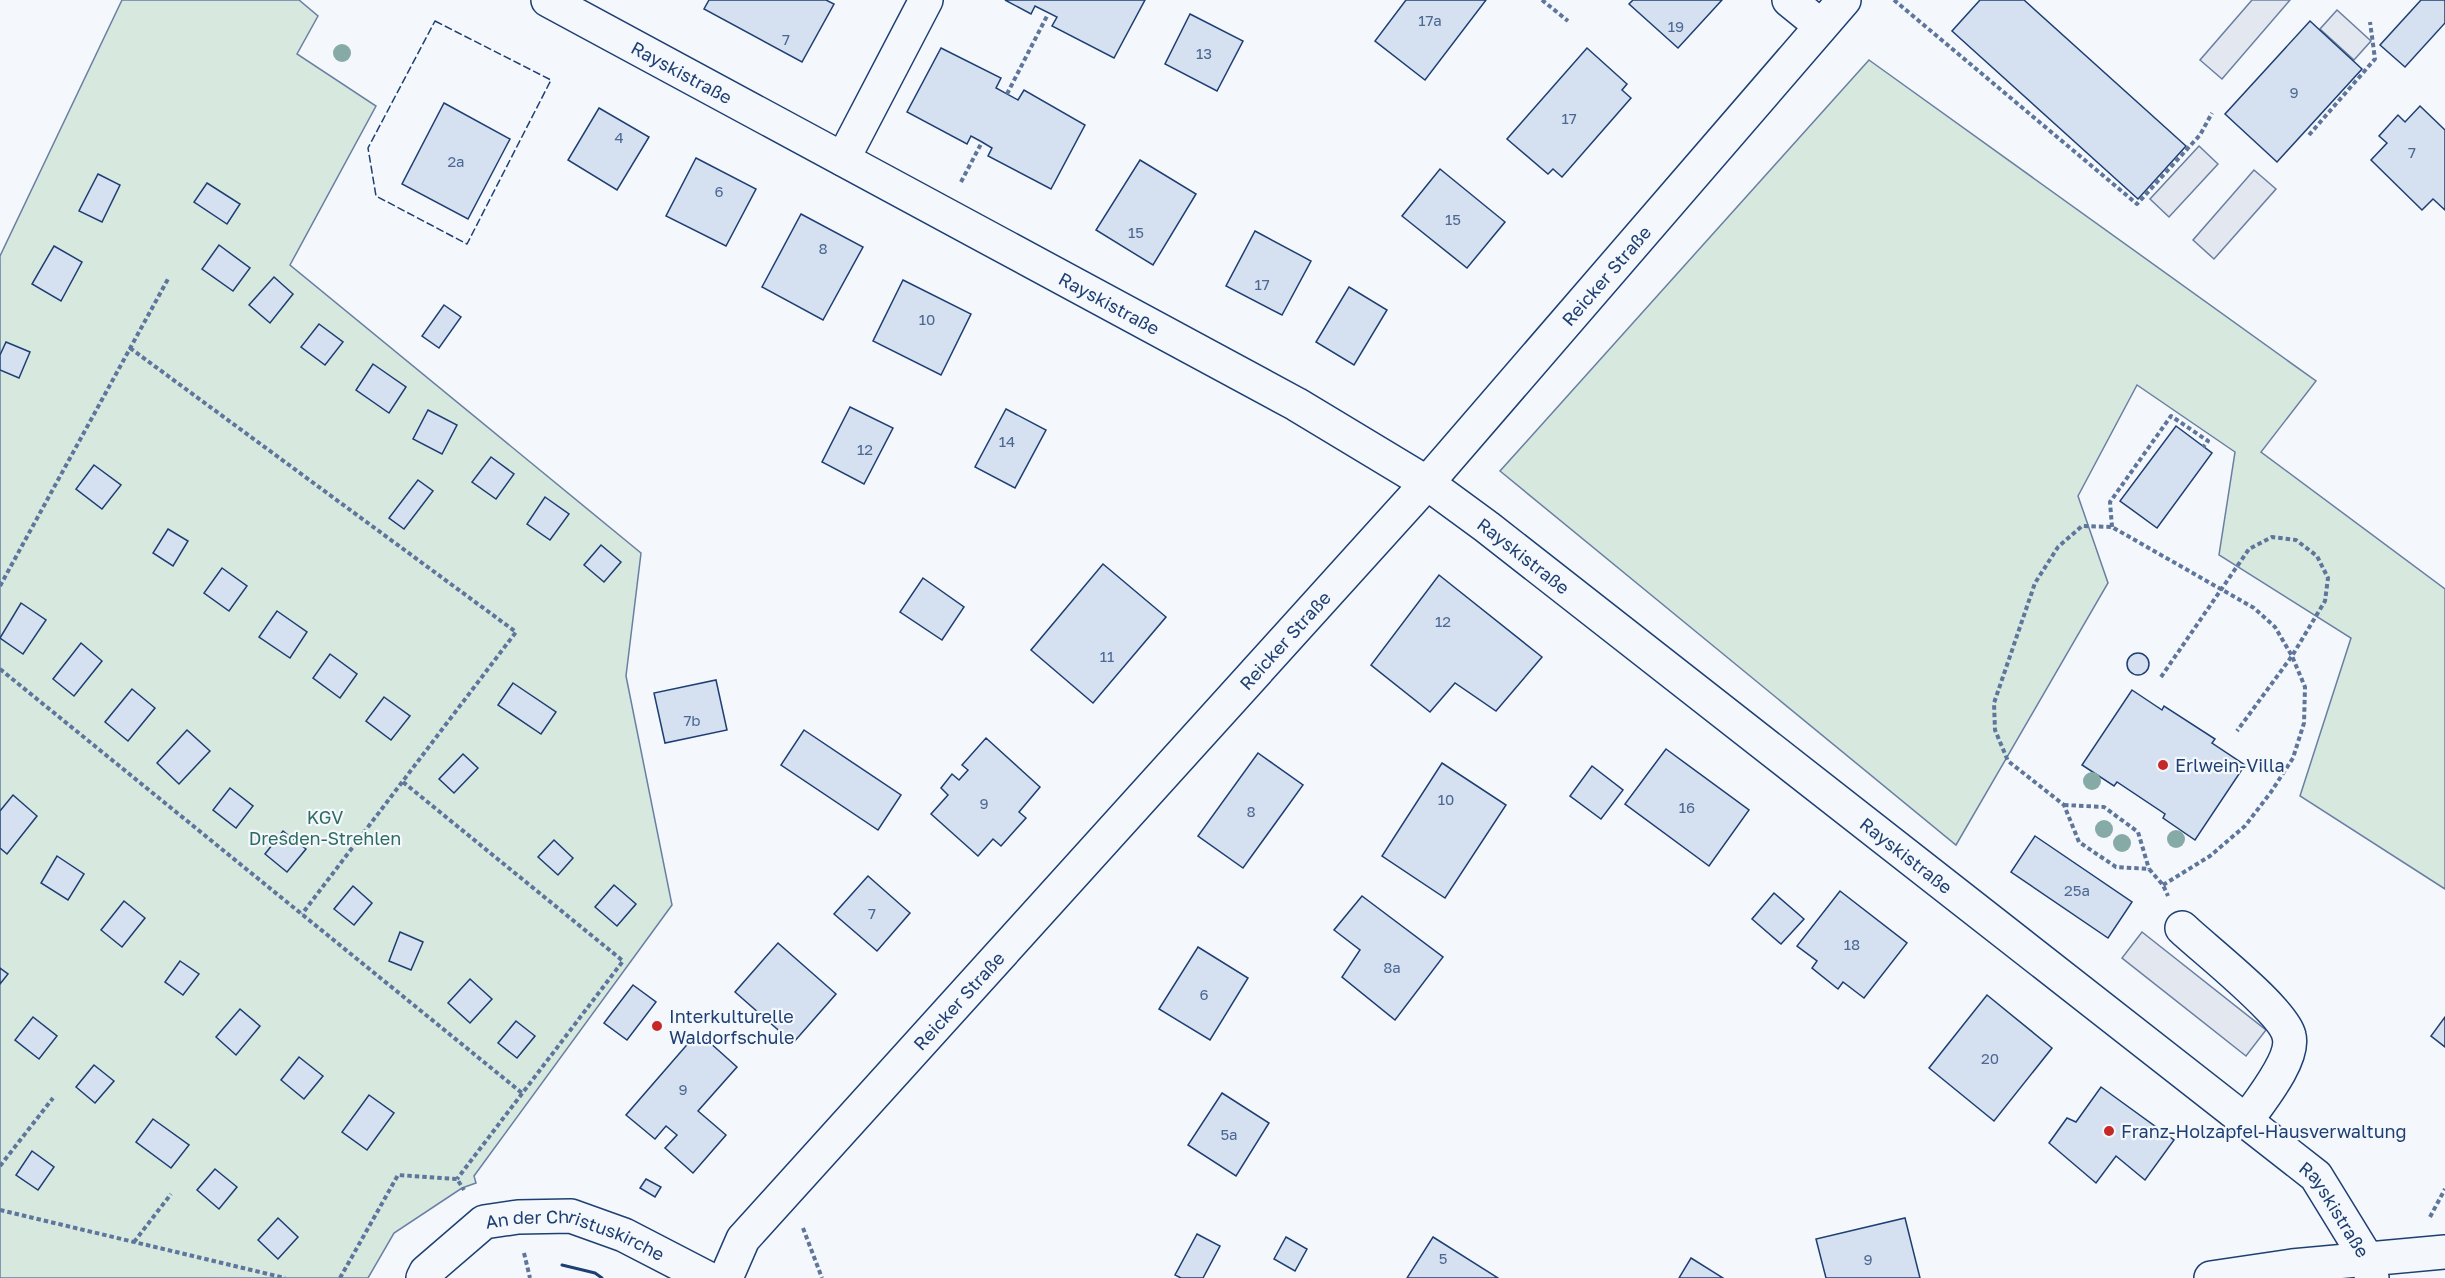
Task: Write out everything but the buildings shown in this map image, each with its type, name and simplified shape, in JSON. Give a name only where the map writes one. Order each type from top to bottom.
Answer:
[{"type":"street","name":"Rayskistraße","points":[[548,0],[945,212],[1296,404],[1427,483],[1495,533],[2316,1176],[2370,1268]]},
{"type":"street","points":[[843,159],[926,0]]},
{"type":"street","points":[[1789,0],[1821,26]]},
{"type":"street","name":"Reicker Straße","points":[[726,1278],[743,1239],[1427,483],[1844,0]]},
{"type":"street","points":[[2182,928],[2279,1016],[2290,1036],[2286,1058],[2246,1121]]},
{"type":"street","name":"An der Christuskirche","points":[[423,1278],[426,1272],[484,1222],[518,1217],[571,1216],[624,1235],[707,1278]]},
{"type":"street","points":[[2211,1278],[2370,1268],[2445,1252]]},
{"type":"path","points":[[1542,0],[1568,21]]},
{"type":"path","points":[[1894,0],[2138,204],[2200,135],[2212,113]]},
{"type":"path","points":[[1007,94],[1048,14]]},
{"type":"path","points":[[2309,135],[2375,59],[2370,22]]},
{"type":"path","points":[[945,212],[982,142]]},
{"type":"path","points":[[0,586],[168,279]]},
{"type":"path","points":[[130,348],[516,632],[302,914]]},
{"type":"path","points":[[2112,527],[2110,502],[2171,416],[2208,441],[2203,447]]},
{"type":"path","points":[[2150,869],[2116,867],[2079,842],[2064,805],[2008,761],[1995,729],[1994,703],[2035,583],[2058,547],[2082,526],[2112,527],[2261,615],[2275,627],[2292,656],[2305,687],[2304,723],[2293,758],[2245,826],[2210,856],[2163,885]]},
{"type":"path","points":[[2161,677],[2249,549],[2272,537],[2296,540],[2317,555],[2328,578],[2325,602],[2292,656],[2237,731]]},
{"type":"path","points":[[0,669],[522,1094]]},
{"type":"path","points":[[403,782],[623,961],[457,1179]]},
{"type":"path","points":[[2064,805],[2104,807],[2138,832],[2150,869],[2163,885],[2182,928]]},
{"type":"path","points":[[0,1166],[53,1098]]},
{"type":"path","points":[[340,1278],[398,1175],[457,1179]]},
{"type":"path","points":[[457,1179],[484,1222]]},
{"type":"path","points":[[789,1189],[822,1278]]},
{"type":"path","points":[[134,1242],[171,1194]]},
{"type":"path","points":[[0,1210],[285,1278]]},
{"type":"path","points":[[524,1253],[530,1278]]},
{"type":"green space","name":"KGV Dresden-Strehlen","points":[[122,0],[299,0],[318,16],[297,54],[376,106],[290,265],[641,553],[626,676],[672,905],[474,1176],[476,1183],[462,1188],[394,1233],[368,1278],[0,1278],[0,256]]},
{"type":"green space","points":[[1869,60],[2316,381],[2261,452],[2445,589],[2445,889],[2300,796],[2351,638],[2219,555],[2235,452],[2137,385],[2078,496],[2108,583],[1956,845],[1500,471]]},
{"type":"shaded area","points":[[2252,0],[2290,0],[2222,79],[2200,60]]},
{"type":"shaded area","points":[[2337,10],[2371,41],[2354,60],[2320,29]]},
{"type":"shaded area","points":[[2199,146],[2218,164],[2169,217],[2150,199]]},
{"type":"shaded area","points":[[2254,170],[2276,189],[2214,259],[2193,240]]},
{"type":"shaded area","points":[[2142,932],[2266,1030],[2246,1056],[2122,958]]},
{"type":"fence","points":[[435,21],[551,80],[467,244],[376,196],[368,148],[435,21]]},
{"type":"wall","points":[[562,1265],[595,1273],[602,1278]]},
{"type":"place","name":"Erlwein-Villa","points":[[2163,765]]},
{"type":"place","name":"Interkulturelle Waldorfschule","points":[[657,1026]]},
{"type":"place","name":"Franz-Holzapfel-Hausverwaltung","points":[[2109,1131]]}]
